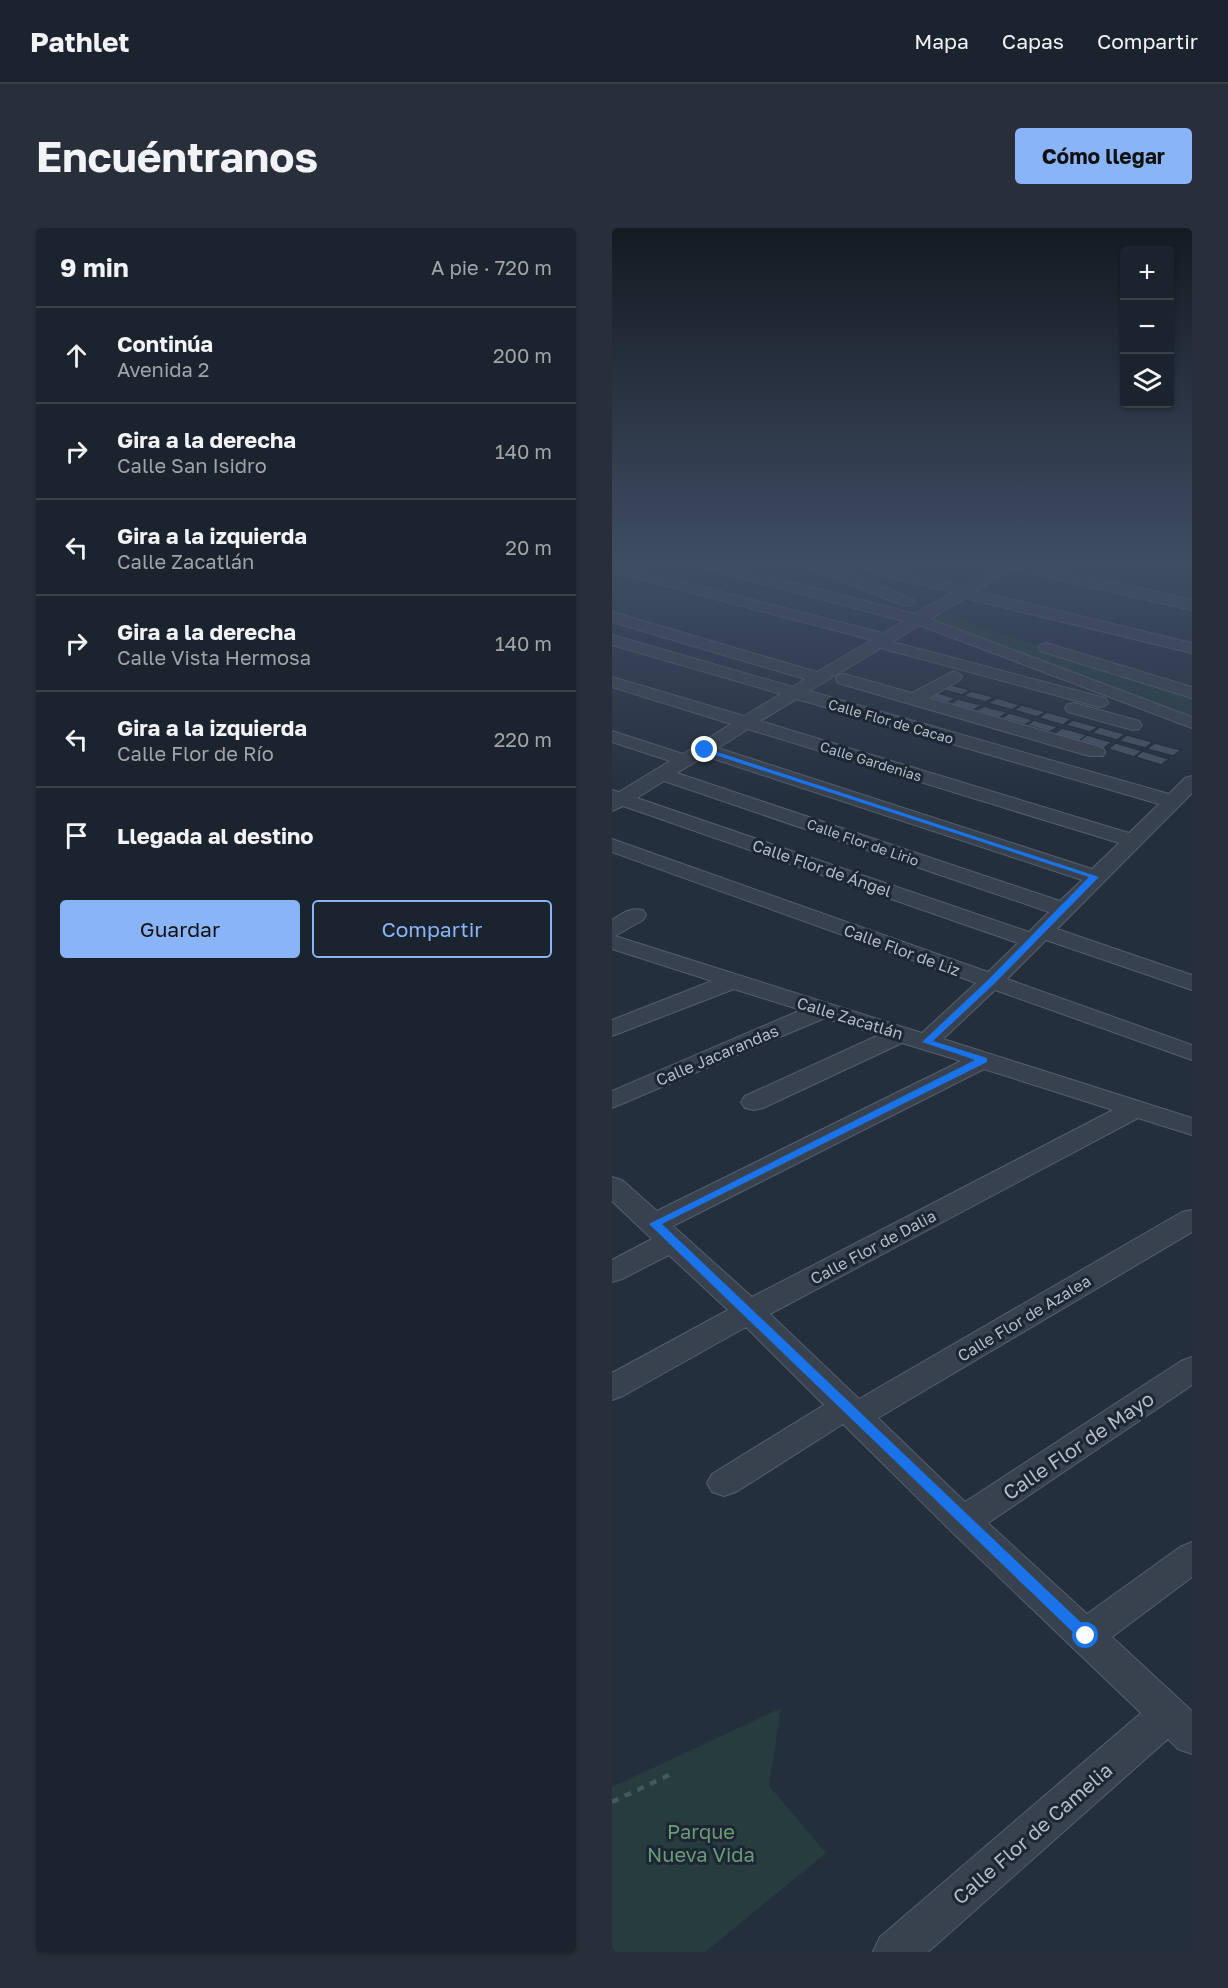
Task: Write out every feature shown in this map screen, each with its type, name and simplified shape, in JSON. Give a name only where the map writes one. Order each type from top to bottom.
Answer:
[{"type":"street","name":"Calle Flor de Cacao","points":[[620,642],[1171,801]]},
{"type":"street","points":[[698,642],[819,678]]},
{"type":"street","points":[[865,642],[1192,725]]},
{"type":"street","points":[[866,642],[954,675],[1133,725]]},
{"type":"street","points":[[615,800],[664,775],[879,642]]},
{"type":"street","points":[[999,642],[1192,725]]},
{"type":"street","points":[[1170,642],[1192,648]]},
{"type":"street","points":[[1033,643],[1192,693]]},
{"type":"street","points":[[914,699],[954,675]]},
{"type":"street","points":[[844,680],[1096,752]]},
{"type":"street","name":"Calle Gardenias","points":[[612,682],[1131,840]]},
{"type":"street","points":[[612,736],[687,761]]},
{"type":"street","points":[[705,750],[1095,877]]},
{"type":"street","name":"Calle Flor de Lirio","points":[[664,775],[1061,909]]},
{"type":"street","points":[[926,1042],[991,982],[1061,909],[1192,782]]},
{"type":"street","name":"Calle Flor de Ángel","points":[[615,800],[1036,936],[1192,982]]},
{"type":"street","name":"Calle Flor de Liz","points":[[612,845],[1192,1053]]},
{"type":"street","points":[[615,942],[635,915]]},
{"type":"street","name":"Calle Zacatlán","points":[[615,942],[1192,1128]]},
{"type":"street","points":[[612,1029],[732,981]]},
{"type":"street","name":"Calle Jacarandas","points":[[612,1100],[822,1010]]},
{"type":"street","points":[[754,1102],[901,1034]]},
{"type":"street","points":[[612,1272],[663,1233],[983,1060]]},
{"type":"street","name":"Calle Flor de Dalia","points":[[612,1388],[749,1312],[1136,1109]]},
{"type":"street","points":[[612,1186],[749,1312],[963,1521],[1180,1725]]},
{"type":"street","name":"Calle Flor de Azalea","points":[[724,1483],[1192,1219]]},
{"type":"street","name":"Calle Flor de Mayo","points":[[963,1521],[1192,1369]]},
{"type":"street","points":[[1086,1636],[1189,1565]]},
{"type":"street","name":"Calle Flor de Camelia","points":[[895,1952],[1180,1725]]},
{"type":"path","points":[[612,1802],[669,1775]]},
{"type":"green space","points":[[980,642],[1029,642],[1192,698],[1192,722]]},
{"type":"green space","name":"Parque Nueva Vida","points":[[781,1708],[769,1786],[826,1853],[705,1952],[612,1952],[612,1787]]},
{"type":"building","points":[[948,684],[970,690],[962,695],[939,689]]},
{"type":"building","points":[[933,691],[956,698],[948,703],[925,696]]},
{"type":"building","points":[[971,691],[994,697],[986,702],[963,696]]},
{"type":"building","points":[[997,698],[1020,705],[1012,710],[988,703]]},
{"type":"building","points":[[958,699],[982,705],[973,710],[950,704]]},
{"type":"building","points":[[1022,705],[1046,712],[1037,717],[1014,710]]},
{"type":"building","points":[[984,706],[1007,712],[999,718],[975,711]]},
{"type":"building","points":[[1047,712],[1071,719],[1063,725],[1039,718]]},
{"type":"building","points":[[1009,713],[1033,720],[1025,725],[1001,718]]},
{"type":"building","points":[[1034,720],[1058,727],[1050,732],[1026,725]]},
{"type":"building","points":[[1073,720],[1098,727],[1090,732],[1065,725]]},
{"type":"building","points":[[1100,727],[1125,734],[1117,740],[1092,733]]},
{"type":"building","points":[[1062,728],[1087,735],[1079,741],[1054,734]]},
{"type":"building","points":[[1087,735],[1112,742],[1104,748],[1079,741]]},
{"type":"building","points":[[1127,735],[1153,742],[1145,748],[1119,741]]},
{"type":"building","points":[[1116,743],[1142,751],[1134,757],[1108,749]]},
{"type":"building","points":[[1155,743],[1181,750],[1173,756],[1147,749]]},
{"type":"building","points":[[1143,751],[1169,759],[1161,765],[1135,757]]},
{"type":"route","points":[[705,750],[1095,877],[991,982],[926,1042],[983,1060],[655,1224],[847,1406],[963,1521],[1086,1636]]}]
